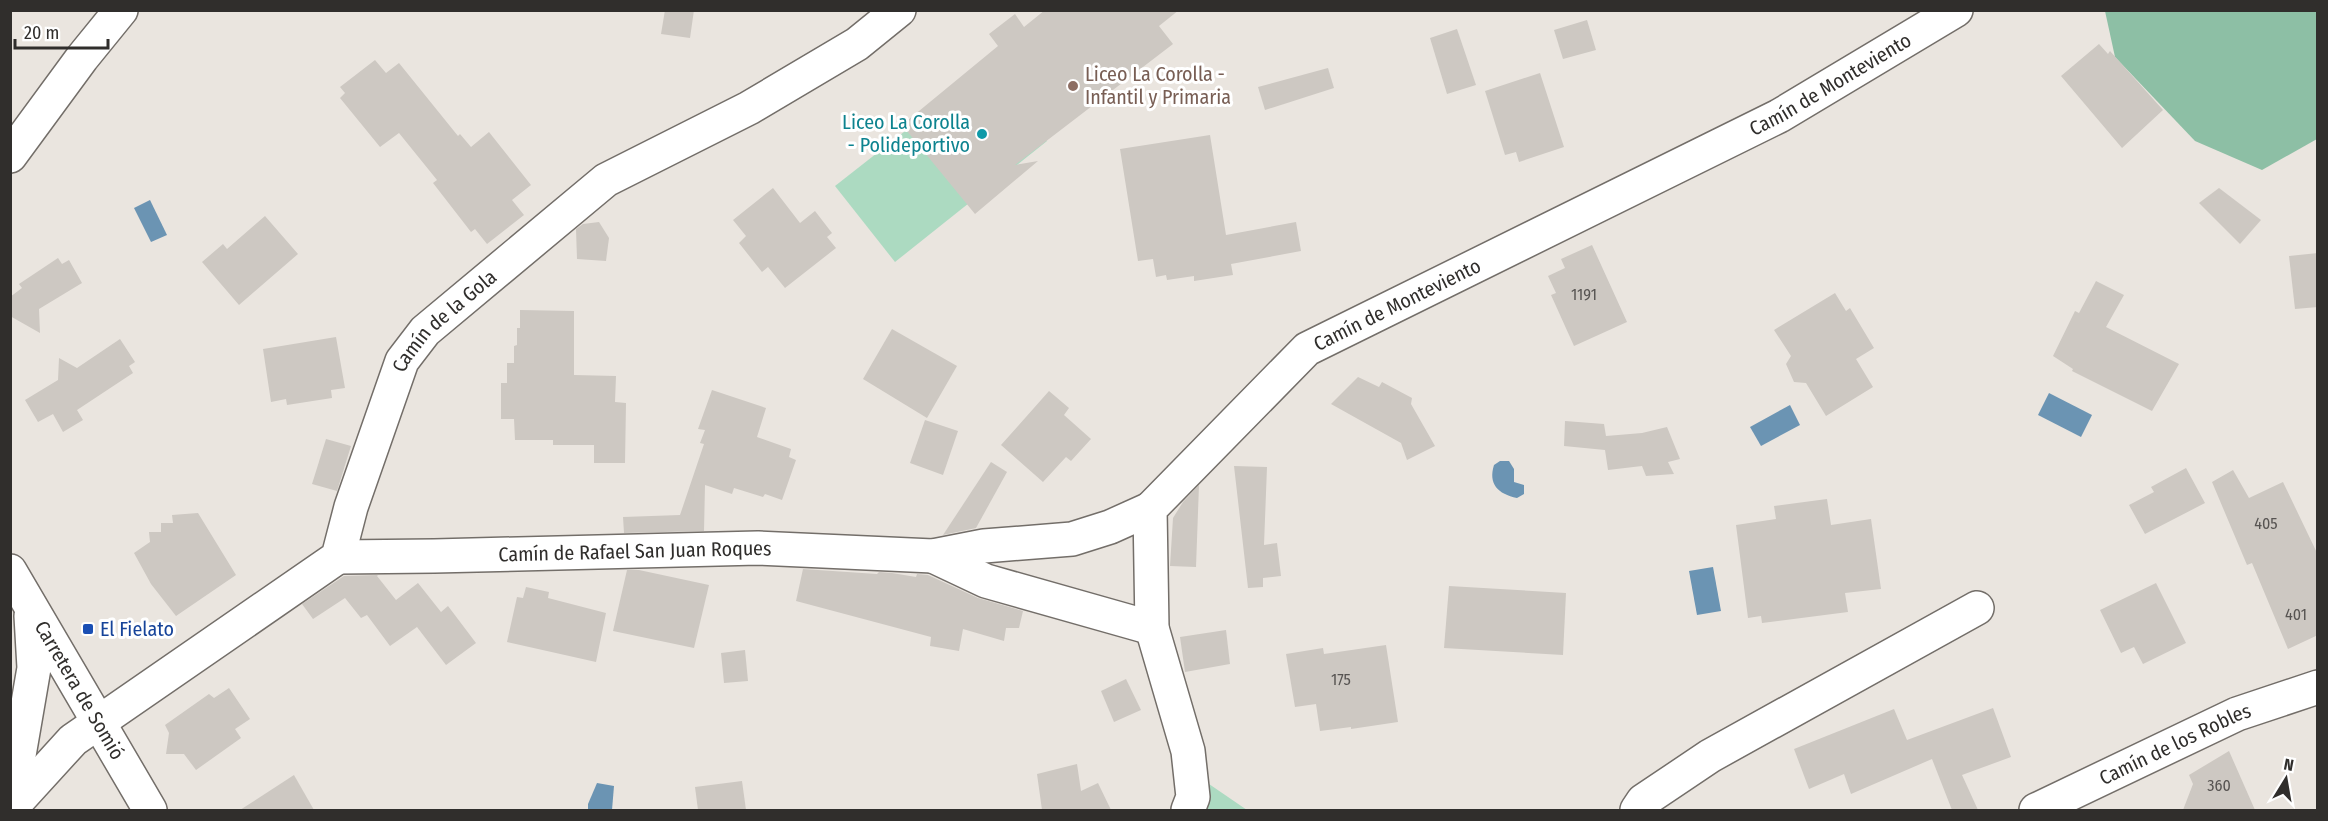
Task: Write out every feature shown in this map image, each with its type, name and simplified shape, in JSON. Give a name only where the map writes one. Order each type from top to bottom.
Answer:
[{"type":"street","points":[[10,156],[82,58],[121,10]]},
{"type":"street","name":"Camín de la Gola","points":[[338,557],[351,507],[402,361],[425,331],[606,180],[749,108],[857,44],[899,10]]},
{"type":"street","name":"Camín de Monteviento","points":[[1150,509],[1307,350],[1779,116],[1956,10]]},
{"type":"street","points":[[1150,509],[1152,628],[1188,751],[1193,797],[1188,810]]},
{"type":"street","name":"Camín de Rafael San Juan Roques","points":[[338,557],[758,548],[933,556],[984,546],[1072,539],[1110,527],[1150,509]]},
{"type":"street","name":"Camín de Rafael San Juan Roques","points":[[933,556],[986,581],[1152,628]]},
{"type":"street","points":[[13,805],[73,740],[338,557]]},
{"type":"street","name":"Carretera de Somió","points":[[10,571],[150,810]]},
{"type":"street","points":[[13,805],[17,767],[34,668],[31,608]]},
{"type":"street","points":[[1637,810],[1643,801],[1710,756],[1977,608]]},
{"type":"street","name":"Camín de los Robles","points":[[2036,810],[2237,714],[2318,687]]},
{"type":"green space","points":[[2105,11],[2317,11],[2317,139],[2262,170],[2195,141],[2115,57]]},
{"type":"green space","points":[[988,66],[1047,141],[895,262],[835,186]]},
{"type":"green space","points":[[1209,784],[1247,810],[1203,810]]},
{"type":"water","points":[[150,200],[167,235],[151,242],[134,208]]},
{"type":"water","points":[[2049,393],[2092,415],[2081,437],[2038,415]]},
{"type":"water","points":[[1790,405],[1800,425],[1761,446],[1750,427]]},
{"type":"water","points":[[1500,461],[1509,461],[1514,469],[1514,482],[1524,485],[1524,494],[1517,498],[1505,494],[1496,487],[1492,472],[1494,465]]},
{"type":"water","points":[[1713,567],[1721,611],[1697,615],[1689,571]]},
{"type":"water","points":[[597,783],[614,786],[612,810],[588,810],[588,804]]},
{"type":"building","points":[[665,10],[694,10],[690,38],[661,34]]},
{"type":"building","points":[[1045,10],[1179,10],[1159,26],[1173,44],[1015,165],[1038,161],[975,214],[902,125],[998,46],[989,34],[1015,14],[1024,27]]},
{"type":"building","points":[[1587,20],[1596,50],[1563,59],[1554,30]]},
{"type":"building","points":[[1457,29],[1476,85],[1447,94],[1430,38]]},
{"type":"building","points":[[2099,44],[2108,54],[2110,51],[2163,110],[2122,148],[2061,76]]},
{"type":"building","points":[[375,60],[386,73],[399,63],[458,136],[460,134],[471,147],[489,132],[531,185],[512,200],[524,215],[487,244],[475,229],[471,232],[433,183],[437,180],[399,133],[380,147],[340,98],[345,93],[340,87]]},
{"type":"building","points":[[1328,68],[1334,88],[1265,110],[1258,87]]},
{"type":"building","points":[[1540,73],[1564,147],[1519,162],[1516,152],[1505,155],[1485,91]]},
{"type":"building","points":[[1210,135],[1226,235],[1296,222],[1301,251],[1231,264],[1233,275],[1194,281],[1194,276],[1167,280],[1166,275],[1156,277],[1153,259],[1138,261],[1120,149]]},
{"type":"building","points":[[773,188],[800,223],[815,211],[832,233],[827,237],[836,248],[785,288],[768,267],[762,272],[739,243],[746,236],[733,220]]},
{"type":"building","points":[[2219,188],[2261,220],[2240,244],[2199,203]]},
{"type":"building","points":[[265,216],[298,254],[239,305],[202,262],[223,244],[227,249]]},
{"type":"building","points":[[599,222],[609,238],[606,261],[577,259],[576,229],[583,224]]},
{"type":"building","points":[[1592,245],[1627,322],[1574,346],[1551,295],[1556,293],[1548,276],[1565,268],[1561,259]]},
{"type":"building","points":[[2318,253],[2318,307],[2295,309],[2289,256]]},
{"type":"building","points":[[58,258],[62,264],[69,260],[82,283],[39,309],[40,333],[10,316],[10,297],[22,288],[19,284]]},
{"type":"building","points":[[2096,281],[2124,295],[2106,327],[2179,364],[2152,411],[2072,371],[2073,369],[2053,356],[2075,311],[2079,313]]},
{"type":"building","points":[[1835,293],[1846,311],[1850,308],[1874,348],[1856,359],[1873,387],[1826,416],[1806,383],[1794,382],[1786,364],[1791,356],[1774,330]]},
{"type":"building","points":[[520,310],[574,311],[574,375],[616,376],[615,402],[626,403],[625,463],[594,463],[594,445],[553,445],[553,440],[515,440],[514,419],[501,419],[501,383],[507,383],[507,363],[514,363],[517,328],[520,328]]},
{"type":"building","points":[[892,329],[957,366],[927,418],[863,379]]},
{"type":"building","points":[[336,337],[345,388],[331,390],[332,398],[287,405],[286,399],[271,402],[263,349]]},
{"type":"building","points":[[120,339],[135,362],[129,366],[133,373],[77,410],[83,420],[63,432],[53,414],[38,422],[25,400],[58,380],[59,358],[77,368]]},
{"type":"building","points":[[1358,377],[1379,387],[1382,382],[1412,398],[1411,404],[1435,446],[1407,460],[1401,443],[1331,404]]},
{"type":"building","points":[[712,390],[766,408],[757,437],[791,449],[789,457],[796,460],[782,500],[734,488],[732,494],[705,485],[704,531],[624,533],[623,517],[680,515],[704,444],[700,443],[705,430],[698,429]]},
{"type":"building","points":[[1049,391],[1069,408],[1064,415],[1091,439],[1071,461],[1066,457],[1043,482],[1001,445]]},
{"type":"building","points":[[925,420],[958,431],[943,475],[910,463]]},
{"type":"building","points":[[1565,421],[1604,424],[1606,436],[1642,433],[1667,427],[1680,459],[1668,462],[1674,474],[1646,476],[1642,466],[1608,470],[1605,450],[1564,446]]},
{"type":"building","points":[[326,439],[351,446],[337,491],[312,484]]},
{"type":"building","points":[[991,462],[1007,472],[976,528],[943,535]]},
{"type":"building","points":[[1234,466],[1267,467],[1264,545],[1277,543],[1281,576],[1263,578],[1263,587],[1248,588]]},
{"type":"building","points":[[2186,468],[2205,503],[2145,534],[2129,505],[2154,492],[2151,487]]},
{"type":"building","points":[[2233,470],[2249,498],[2283,482],[2318,555],[2318,635],[2288,649],[2252,563],[2247,565],[2212,482]]},
{"type":"building","points":[[1199,485],[1196,567],[1170,566],[1173,518],[1183,502]]},
{"type":"building","points":[[1827,499],[1831,525],[1871,519],[1881,589],[1845,593],[1848,612],[1762,623],[1761,616],[1748,618],[1736,525],[1776,519],[1774,506]]},
{"type":"building","points":[[198,513],[236,575],[176,616],[151,584],[134,553],[150,542],[149,532],[161,532],[161,523],[173,523],[172,515]]},
{"type":"building","points":[[803,569],[877,574],[879,572],[916,577],[917,574],[928,575],[978,598],[1023,611],[1019,628],[1006,628],[1004,641],[963,629],[959,651],[930,646],[931,637],[796,601]]},
{"type":"building","points":[[627,570],[639,570],[709,585],[694,648],[613,631]]},
{"type":"building","points":[[378,575],[396,600],[418,583],[441,612],[448,606],[476,643],[446,665],[417,627],[390,646],[367,615],[361,618],[345,598],[313,619],[302,604],[344,576]]},
{"type":"building","points":[[2156,583],[2186,643],[2143,664],[2134,647],[2121,653],[2100,610]]},
{"type":"building","points":[[1449,586],[1566,593],[1563,655],[1444,648]]},
{"type":"building","points":[[526,587],[549,592],[548,598],[606,613],[596,662],[507,642],[517,597],[523,598]]},
{"type":"building","points":[[1226,630],[1230,664],[1185,672],[1180,637]]},
{"type":"building","points":[[1386,645],[1398,722],[1320,731],[1316,704],[1295,707],[1286,654],[1323,648],[1324,654]]},
{"type":"building","points":[[745,650],[748,681],[724,683],[721,653]]},
{"type":"building","points":[[1126,679],[1141,710],[1114,722],[1101,691]]},
{"type":"building","points":[[229,688],[250,719],[235,729],[241,738],[196,770],[184,754],[166,754],[169,733],[165,725],[209,694],[214,698]]},
{"type":"building","points":[[1993,708],[2011,757],[1962,775],[1978,810],[1952,810],[1932,759],[1851,794],[1844,774],[1809,789],[1794,749],[1894,709],[1907,740]]},
{"type":"building","points":[[2229,751],[2255,810],[2183,810],[2193,784],[2189,775]]},
{"type":"building","points":[[1077,764],[1081,791],[1098,783],[1111,810],[1042,810],[1037,774]]},
{"type":"building","points":[[294,775],[314,810],[240,810]]},
{"type":"building","points":[[742,781],[746,810],[698,810],[695,787]]},
{"type":"place","name":"Liceo La Corolla - Infantil y Primaria","points":[[1073,86]]},
{"type":"place","name":"Liceo La Corolla - Polideportivo","points":[[982,134]]},
{"type":"place","name":"El Fielato","points":[[88,629]]}]
